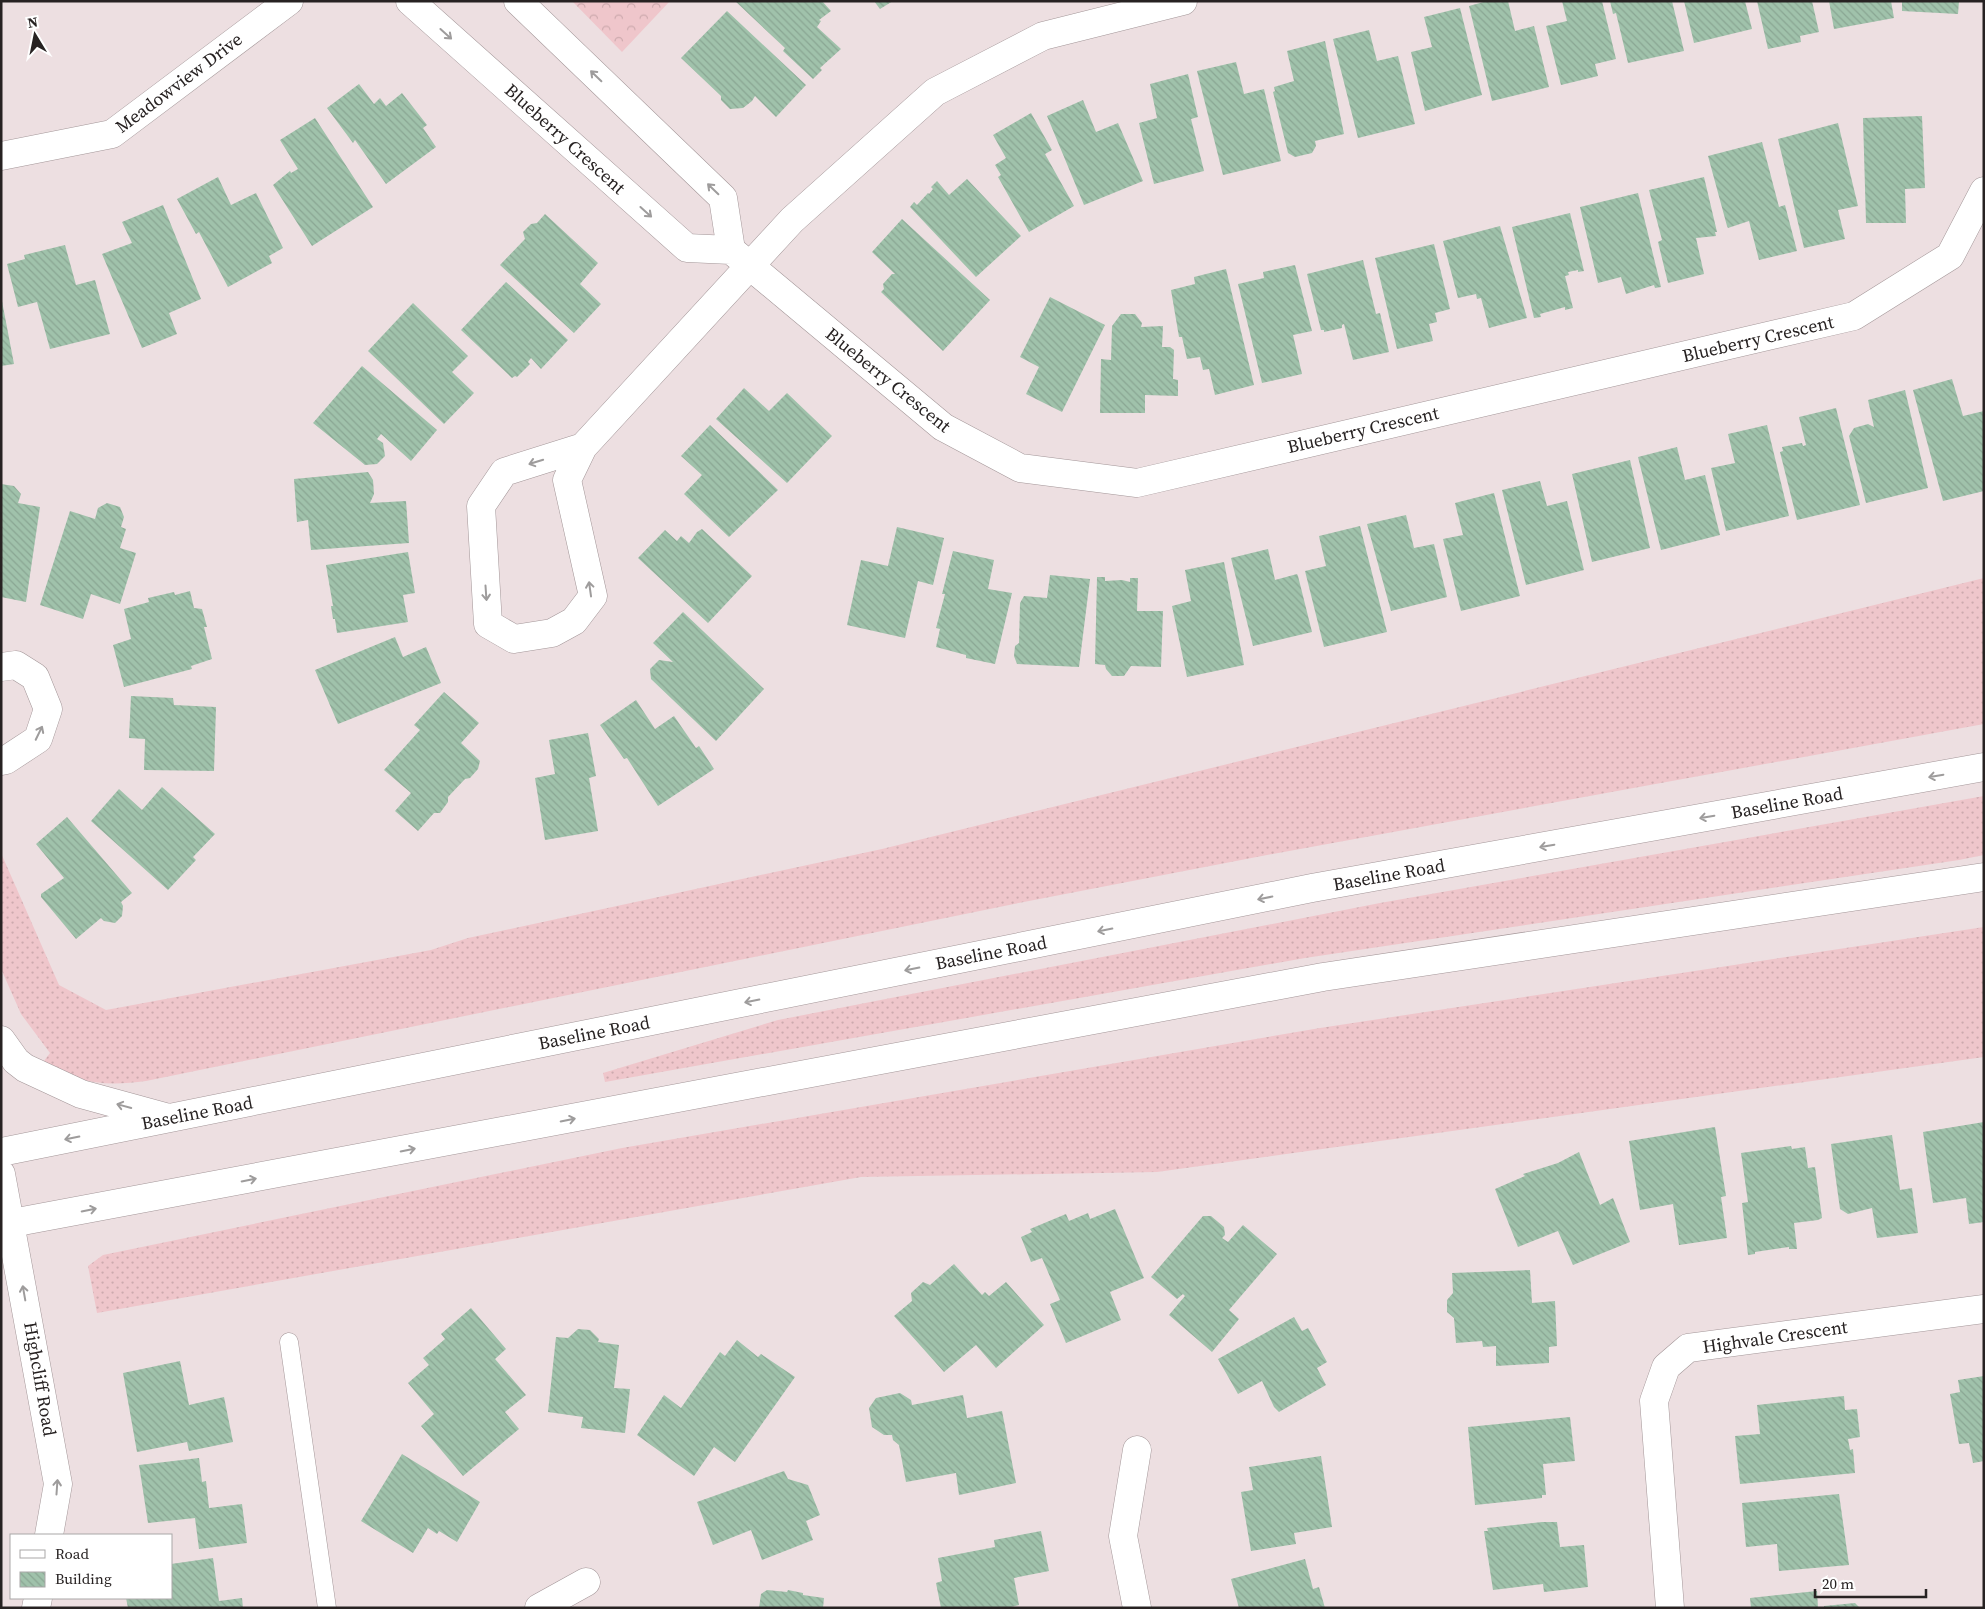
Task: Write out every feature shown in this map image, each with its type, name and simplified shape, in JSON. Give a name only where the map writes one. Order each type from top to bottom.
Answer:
[{"type":"street","name":"Meadowview Drive","points":[[1,156],[112,134],[289,1]]},
{"type":"street","name":"Blueberry Crescent","points":[[410,1],[687,248],[740,258],[943,427],[1020,468],[1137,483],[1854,316],[1950,256],[1984,191]]},
{"type":"street","points":[[518,1],[723,198],[740,258]]},
{"type":"street","points":[[583,447],[504,472],[480,506],[488,624],[514,639],[552,633],[574,621],[592,596],[567,480],[583,447],[740,258],[792,220],[935,92],[1043,36],[1183,1]]},
{"type":"street","points":[[1,667],[16,665],[35,677],[48,709],[38,739],[6,760],[1,761]]},
{"type":"street","name":"Baseline Road","points":[[1,1152],[1312,888],[1984,768]]},
{"type":"street","points":[[6,1225],[1322,977],[1984,877]]},
{"type":"street","points":[[1,1040],[16,1061],[25,1068],[81,1094],[171,1118]]},
{"type":"street","name":"Highcliff Road","points":[[1,1174],[6,1225],[58,1484],[49,1534]]},
{"type":"street","name":"Highvale Crescent","points":[[1670,1608],[1654,1401],[1666,1368],[1688,1348],[1984,1309]]},
{"type":"street","points":[[1137,1450],[1123,1536],[1137,1608]]},
{"type":"street","points":[[539,1608],[586,1582]]},
{"type":"lane","points":[[289,1342],[327,1608]]},
{"type":"green space","points":[[572,1],[670,1],[622,52]]},
{"type":"green space","points":[[1984,578],[1984,724],[1267,855],[1014,904],[146,1081],[93,1082],[68,1075],[44,1061],[50,1053],[21,1014],[2,971],[1,853],[59,985],[106,1010],[431,950],[468,938],[882,849]]},
{"type":"green space","points":[[1984,796],[1984,855],[1305,958],[605,1082],[603,1073],[778,1020],[1380,903]]},
{"type":"green space","points":[[1984,927],[1984,1057],[1157,1172],[861,1177],[97,1313],[88,1266],[103,1255],[622,1148],[1320,1028]]},
{"type":"building","points":[[735,1],[822,1],[831,11],[819,20],[821,21],[817,27],[841,49],[820,68],[822,70],[813,79],[783,51],[785,48]]},
{"type":"building","points":[[874,1],[893,1],[880,9]]},
{"type":"building","points":[[1487,1],[1508,1],[1515,31],[1534,26],[1549,87],[1492,101],[1469,6]]},
{"type":"building","points":[[1562,1],[1602,1],[1616,59],[1595,64],[1598,76],[1561,85],[1546,26],[1567,21]]},
{"type":"building","points":[[1610,1],[1672,1],[1684,51],[1628,63],[1616,13],[1613,14]]},
{"type":"building","points":[[1684,1],[1745,1],[1752,29],[1694,43]]},
{"type":"building","points":[[1757,1],[1812,1],[1819,32],[1800,36],[1801,42],[1768,49]]},
{"type":"building","points":[[1829,1],[1891,1],[1894,18],[1834,29]]},
{"type":"building","points":[[1902,1],[1959,1],[1958,14],[1902,11]]},
{"type":"building","points":[[1460,8],[1482,95],[1425,111],[1411,52],[1432,47],[1424,17]]},
{"type":"building","points":[[727,11],[806,85],[776,117],[755,96],[743,108],[730,109],[721,100],[721,96],[681,58]]},
{"type":"building","points":[[1369,30],[1377,61],[1398,56],[1415,124],[1358,138],[1333,39]]},
{"type":"building","points":[[1325,41],[1344,134],[1315,141],[1316,146],[1312,153],[1295,157],[1288,153],[1273,92],[1275,91],[1274,87],[1294,81],[1287,51]]},
{"type":"building","points":[[1236,62],[1244,94],[1264,89],[1281,161],[1223,175],[1197,71]]},
{"type":"building","points":[[1188,74],[1198,117],[1191,119],[1204,171],[1154,184],[1139,123],[1157,118],[1150,84]]},
{"type":"building","points":[[359,84],[374,104],[380,98],[386,106],[402,93],[427,125],[423,128],[436,147],[386,184],[355,140],[353,143],[327,108]]},
{"type":"building","points":[[1083,100],[1096,132],[1118,123],[1143,181],[1084,205],[1047,116]]},
{"type":"building","points":[[1031,113],[1052,150],[1045,154],[1074,206],[1029,232],[998,177],[1001,175],[995,165],[1006,158],[993,135]]},
{"type":"building","points":[[1922,116],[1925,188],[1905,189],[1906,223],[1866,223],[1863,118]]},
{"type":"building","points":[[315,118],[373,207],[312,246],[273,185],[290,171],[291,173],[298,169],[280,140]]},
{"type":"building","points":[[1838,123],[1858,206],[1838,210],[1845,239],[1804,248],[1778,139]]},
{"type":"building","points":[[1762,142],[1779,207],[1785,205],[1797,251],[1759,260],[1749,221],[1728,228],[1727,226],[1708,156]]},
{"type":"building","points":[[218,177],[231,205],[256,193],[283,248],[269,256],[272,263],[228,287],[199,232],[196,234],[177,199]]},
{"type":"building","points":[[1704,177],[1717,232],[1715,232],[1716,236],[1696,238],[1704,274],[1668,283],[1658,242],[1662,240],[1649,190]]},
{"type":"building","points":[[967,179],[1021,236],[976,277],[910,207],[914,202],[917,205],[929,194],[933,189],[931,187],[937,181],[949,195]]},
{"type":"building","points":[[1638,193],[1661,287],[1655,288],[1654,285],[1626,294],[1621,277],[1598,283],[1580,207]]},
{"type":"building","points":[[163,205],[201,299],[169,313],[177,334],[142,348],[102,254],[132,243],[122,222]]},
{"type":"building","points":[[1570,213],[1584,271],[1568,272],[1569,275],[1565,276],[1573,308],[1565,310],[1565,307],[1540,314],[1541,317],[1534,318],[1512,227]]},
{"type":"building","points":[[545,214],[598,263],[580,284],[601,304],[574,333],[500,265],[525,239],[523,232],[531,224],[537,223]]},
{"type":"building","points":[[902,219],[990,300],[943,351],[881,292],[884,289],[883,284],[892,274],[895,274],[872,252]]},
{"type":"building","points":[[1500,226],[1527,318],[1489,328],[1481,298],[1477,299],[1476,294],[1458,298],[1443,241]]},
{"type":"building","points":[[1434,244],[1450,309],[1435,313],[1437,322],[1429,324],[1433,341],[1397,349],[1375,258]]},
{"type":"building","points":[[65,245],[76,285],[95,280],[110,334],[50,349],[37,302],[18,307],[7,264],[25,259],[24,255]]},
{"type":"building","points":[[1363,260],[1376,314],[1380,313],[1389,352],[1353,360],[1344,324],[1342,328],[1324,332],[1324,330],[1321,330],[1307,274]]},
{"type":"building","points":[[1295,265],[1312,331],[1293,335],[1302,374],[1262,383],[1238,284],[1264,278],[1263,272]]},
{"type":"building","points":[[1226,269],[1254,385],[1215,395],[1209,369],[1203,370],[1200,357],[1187,359],[1182,337],[1179,337],[1171,290],[1195,284],[1194,277]]},
{"type":"building","points":[[506,282],[568,340],[541,369],[531,358],[528,362],[530,364],[517,377],[512,378],[461,330]]},
{"type":"building","points":[[1,296],[14,364],[1,366]]},
{"type":"building","points":[[1050,297],[1105,325],[1062,412],[1026,394],[1039,367],[1020,357]]},
{"type":"building","points":[[413,303],[468,356],[452,372],[474,393],[444,424],[368,351]]},
{"type":"building","points":[[1121,314],[1135,314],[1142,323],[1141,327],[1163,326],[1162,347],[1170,347],[1174,350],[1173,379],[1178,380],[1178,396],[1145,395],[1145,413],[1100,413],[1101,359],[1111,360],[1112,326]]},
{"type":"building","points":[[362,366],[437,430],[411,461],[381,434],[377,439],[383,443],[385,456],[377,464],[365,465],[313,423]]},
{"type":"building","points":[[1952,379],[1963,416],[1984,411],[1984,491],[1943,501],[1913,390]]},
{"type":"building","points":[[744,388],[769,411],[787,393],[832,436],[787,483],[716,419]]},
{"type":"building","points":[[1905,390],[1928,488],[1866,503],[1849,436],[1854,428],[1868,424],[1874,427],[1868,400]]},
{"type":"building","points":[[1836,408],[1860,505],[1797,520],[1780,452],[1783,451],[1782,447],[1802,443],[1803,446],[1806,445],[1799,417]]},
{"type":"building","points":[[710,425],[778,490],[729,537],[684,494],[702,475],[681,456]]},
{"type":"building","points":[[1767,425],[1789,516],[1726,531],[1711,468],[1735,463],[1728,434]]},
{"type":"building","points":[[1677,447],[1685,480],[1705,475],[1720,535],[1661,550],[1638,457]]},
{"type":"building","points":[[1630,460],[1650,548],[1592,562],[1572,474]]},
{"type":"building","points":[[368,472],[373,480],[374,494],[370,503],[406,501],[409,543],[311,550],[308,520],[297,522],[294,479]]},
{"type":"building","points":[[1540,481],[1547,506],[1567,501],[1584,570],[1526,585],[1502,490]]},
{"type":"building","points":[[1,484],[14,486],[21,494],[18,503],[40,507],[26,602],[1,597]]},
{"type":"building","points":[[1494,493],[1520,596],[1461,611],[1443,539],[1463,535],[1455,503]]},
{"type":"building","points":[[107,503],[120,507],[124,517],[121,527],[126,529],[120,548],[136,553],[120,604],[91,594],[83,619],[40,605],[70,511],[95,519],[98,508]]},
{"type":"building","points":[[1406,515],[1414,548],[1434,544],[1447,597],[1391,611],[1367,524]]},
{"type":"building","points":[[1360,526],[1387,632],[1324,647],[1305,571],[1326,566],[1319,536]]},
{"type":"building","points":[[897,527],[944,538],[933,585],[918,581],[905,638],[847,625],[861,560],[888,566]]},
{"type":"building","points":[[702,529],[752,576],[708,623],[638,558],[665,530],[677,541],[681,536],[689,543],[697,532]]},
{"type":"building","points":[[1268,549],[1275,580],[1297,574],[1312,632],[1253,646],[1231,558]]},
{"type":"building","points":[[953,551],[994,560],[988,589],[1012,593],[995,664],[966,658],[966,655],[936,647],[940,629],[936,628],[945,594],[942,594]]},
{"type":"building","points":[[408,552],[415,593],[403,595],[408,622],[337,633],[335,619],[333,619],[331,606],[333,606],[326,565]]},
{"type":"building","points":[[1224,562],[1244,665],[1187,677],[1172,606],[1191,601],[1185,570]]},
{"type":"building","points":[[1050,575],[1090,579],[1079,667],[1017,664],[1014,656],[1015,646],[1019,643],[1020,603],[1024,596],[1047,598]]},
{"type":"building","points":[[1097,577],[1105,577],[1105,581],[1122,580],[1130,582],[1130,578],[1138,578],[1137,611],[1163,611],[1161,667],[1131,666],[1124,676],[1112,676],[1105,665],[1095,664]]},
{"type":"building","points":[[190,591],[194,608],[202,609],[207,627],[204,627],[212,659],[191,666],[192,669],[124,687],[113,645],[131,639],[124,609],[149,602],[148,598],[174,592],[175,595]]},
{"type":"building","points":[[683,612],[764,689],[716,741],[651,679],[650,669],[659,660],[673,662],[653,643]]},
{"type":"building","points":[[395,637],[403,657],[426,647],[441,683],[338,724],[315,670]]},
{"type":"building","points":[[444,692],[479,723],[461,743],[480,761],[478,769],[470,778],[465,779],[448,797],[448,802],[440,813],[434,813],[418,831],[395,811],[411,793],[384,770],[420,730],[414,725]]},
{"type":"building","points":[[131,696],[173,698],[174,705],[216,707],[214,771],[144,770],[145,739],[129,738]]},
{"type":"building","points":[[636,700],[655,729],[674,716],[696,748],[699,746],[714,769],[658,806],[627,758],[624,759],[600,725]]},
{"type":"building","points":[[588,733],[596,776],[589,778],[598,831],[545,840],[535,778],[555,774],[549,740]]},
{"type":"building","points":[[162,787],[215,834],[193,857],[196,860],[168,890],[91,821],[119,789],[142,810]]},
{"type":"building","points":[[67,817],[132,893],[121,902],[123,906],[122,916],[115,923],[104,921],[101,918],[76,939],[41,897],[41,894],[64,878],[36,844]]},
{"type":"building","points":[[1984,1122],[1984,1222],[1969,1224],[1966,1198],[1933,1203],[1923,1132]]},
{"type":"building","points":[[1715,1127],[1726,1196],[1721,1197],[1727,1238],[1679,1245],[1673,1204],[1640,1210],[1629,1141]]},
{"type":"building","points":[[1892,1135],[1900,1190],[1912,1188],[1918,1233],[1877,1238],[1872,1208],[1848,1214],[1840,1209],[1831,1144]]},
{"type":"building","points":[[1791,1146],[1792,1149],[1805,1147],[1808,1168],[1815,1167],[1822,1218],[1794,1223],[1797,1249],[1789,1249],[1789,1247],[1755,1252],[1755,1254],[1748,1255],[1742,1203],[1748,1202],[1741,1153]]},
{"type":"building","points":[[1579,1152],[1600,1205],[1613,1198],[1630,1242],[1573,1265],[1558,1231],[1518,1247],[1495,1189],[1525,1176],[1523,1174],[1558,1163]]},
{"type":"building","points":[[1115,1209],[1144,1278],[1110,1292],[1121,1320],[1066,1343],[1050,1304],[1060,1300],[1042,1258],[1031,1262],[1021,1237],[1032,1232],[1030,1229],[1066,1214],[1069,1221],[1088,1213],[1090,1219]]},
{"type":"building","points":[[1203,1216],[1211,1216],[1224,1227],[1225,1235],[1222,1238],[1228,1242],[1243,1225],[1277,1254],[1229,1310],[1239,1319],[1212,1352],[1169,1315],[1185,1296],[1183,1294],[1177,1299],[1151,1277]]},
{"type":"building","points":[[954,1264],[982,1295],[985,1292],[989,1296],[1006,1282],[1044,1325],[996,1368],[976,1345],[944,1372],[894,1316],[912,1301],[911,1293],[923,1282],[930,1285]]},
{"type":"building","points":[[1530,1270],[1532,1303],[1555,1301],[1557,1346],[1549,1347],[1549,1363],[1496,1366],[1496,1346],[1483,1347],[1482,1341],[1456,1343],[1454,1318],[1447,1312],[1447,1300],[1453,1293],[1452,1273]]},
{"type":"building","points":[[471,1308],[506,1349],[495,1359],[526,1395],[505,1412],[519,1429],[463,1476],[421,1426],[434,1414],[408,1383],[429,1365],[423,1358],[445,1339],[441,1334]]},
{"type":"building","points":[[1294,1317],[1302,1331],[1308,1328],[1327,1362],[1317,1368],[1326,1385],[1279,1412],[1274,1407],[1262,1381],[1238,1394],[1218,1359]]},
{"type":"building","points":[[578,1329],[590,1330],[599,1339],[598,1342],[619,1345],[614,1388],[630,1389],[625,1433],[581,1428],[583,1417],[548,1412],[556,1337],[568,1338]]},
{"type":"building","points":[[737,1340],[758,1357],[761,1354],[795,1377],[735,1462],[714,1447],[694,1476],[637,1435],[664,1395],[681,1408],[720,1352],[725,1356]]},
{"type":"building","points":[[180,1361],[189,1405],[224,1397],[233,1442],[189,1451],[187,1442],[137,1452],[123,1373]]},
{"type":"building","points":[[1984,1376],[1984,1461],[1973,1463],[1969,1443],[1959,1444],[1950,1394],[1960,1392],[1958,1380]]},
{"type":"building","points":[[900,1393],[911,1400],[912,1405],[963,1395],[967,1418],[1002,1411],[1016,1483],[959,1495],[956,1473],[906,1482],[899,1445],[893,1440],[892,1435],[884,1435],[872,1427],[869,1408],[876,1398]]},
{"type":"building","points":[[1844,1396],[1845,1410],[1857,1409],[1860,1437],[1848,1439],[1850,1450],[1853,1449],[1855,1473],[1740,1484],[1735,1436],[1760,1434],[1757,1405]]},
{"type":"building","points":[[1570,1417],[1575,1461],[1543,1464],[1546,1495],[1542,1495],[1542,1498],[1475,1505],[1468,1427]]},
{"type":"building","points":[[402,1454],[480,1502],[457,1542],[439,1531],[437,1534],[428,1528],[413,1553],[361,1521]]},
{"type":"building","points":[[1321,1456],[1332,1527],[1294,1533],[1296,1544],[1251,1551],[1241,1492],[1253,1490],[1249,1467]]},
{"type":"building","points":[[199,1458],[202,1482],[206,1481],[209,1508],[242,1504],[247,1543],[199,1549],[195,1518],[148,1523],[139,1465]]},
{"type":"building","points":[[784,1471],[788,1479],[808,1485],[820,1515],[806,1521],[813,1540],[762,1560],[751,1530],[713,1545],[697,1502]]},
{"type":"building","points":[[1839,1494],[1849,1565],[1779,1571],[1777,1544],[1746,1547],[1742,1503]]},
{"type":"building","points":[[1557,1522],[1560,1547],[1584,1545],[1588,1587],[1544,1592],[1543,1584],[1493,1590],[1484,1531],[1488,1531],[1487,1528]]},
{"type":"building","points":[[1041,1531],[1049,1571],[1014,1578],[1019,1605],[1007,1608],[941,1608],[936,1583],[942,1581],[938,1558],[995,1547],[994,1540]]},
{"type":"building","points":[[213,1558],[219,1601],[242,1598],[243,1608],[128,1608],[126,1599],[172,1599],[172,1564]]},
{"type":"building","points":[[1305,1559],[1313,1589],[1319,1587],[1325,1608],[1239,1608],[1231,1579]]},
{"type":"building","points":[[767,1590],[787,1592],[788,1590],[803,1593],[803,1595],[824,1598],[823,1608],[759,1608],[761,1594]]},
{"type":"building","points":[[1817,1591],[1818,1608],[1751,1608],[1750,1598]]},
{"type":"building","points":[[1855,1603],[1860,1608],[1824,1608],[1824,1606]]}]
